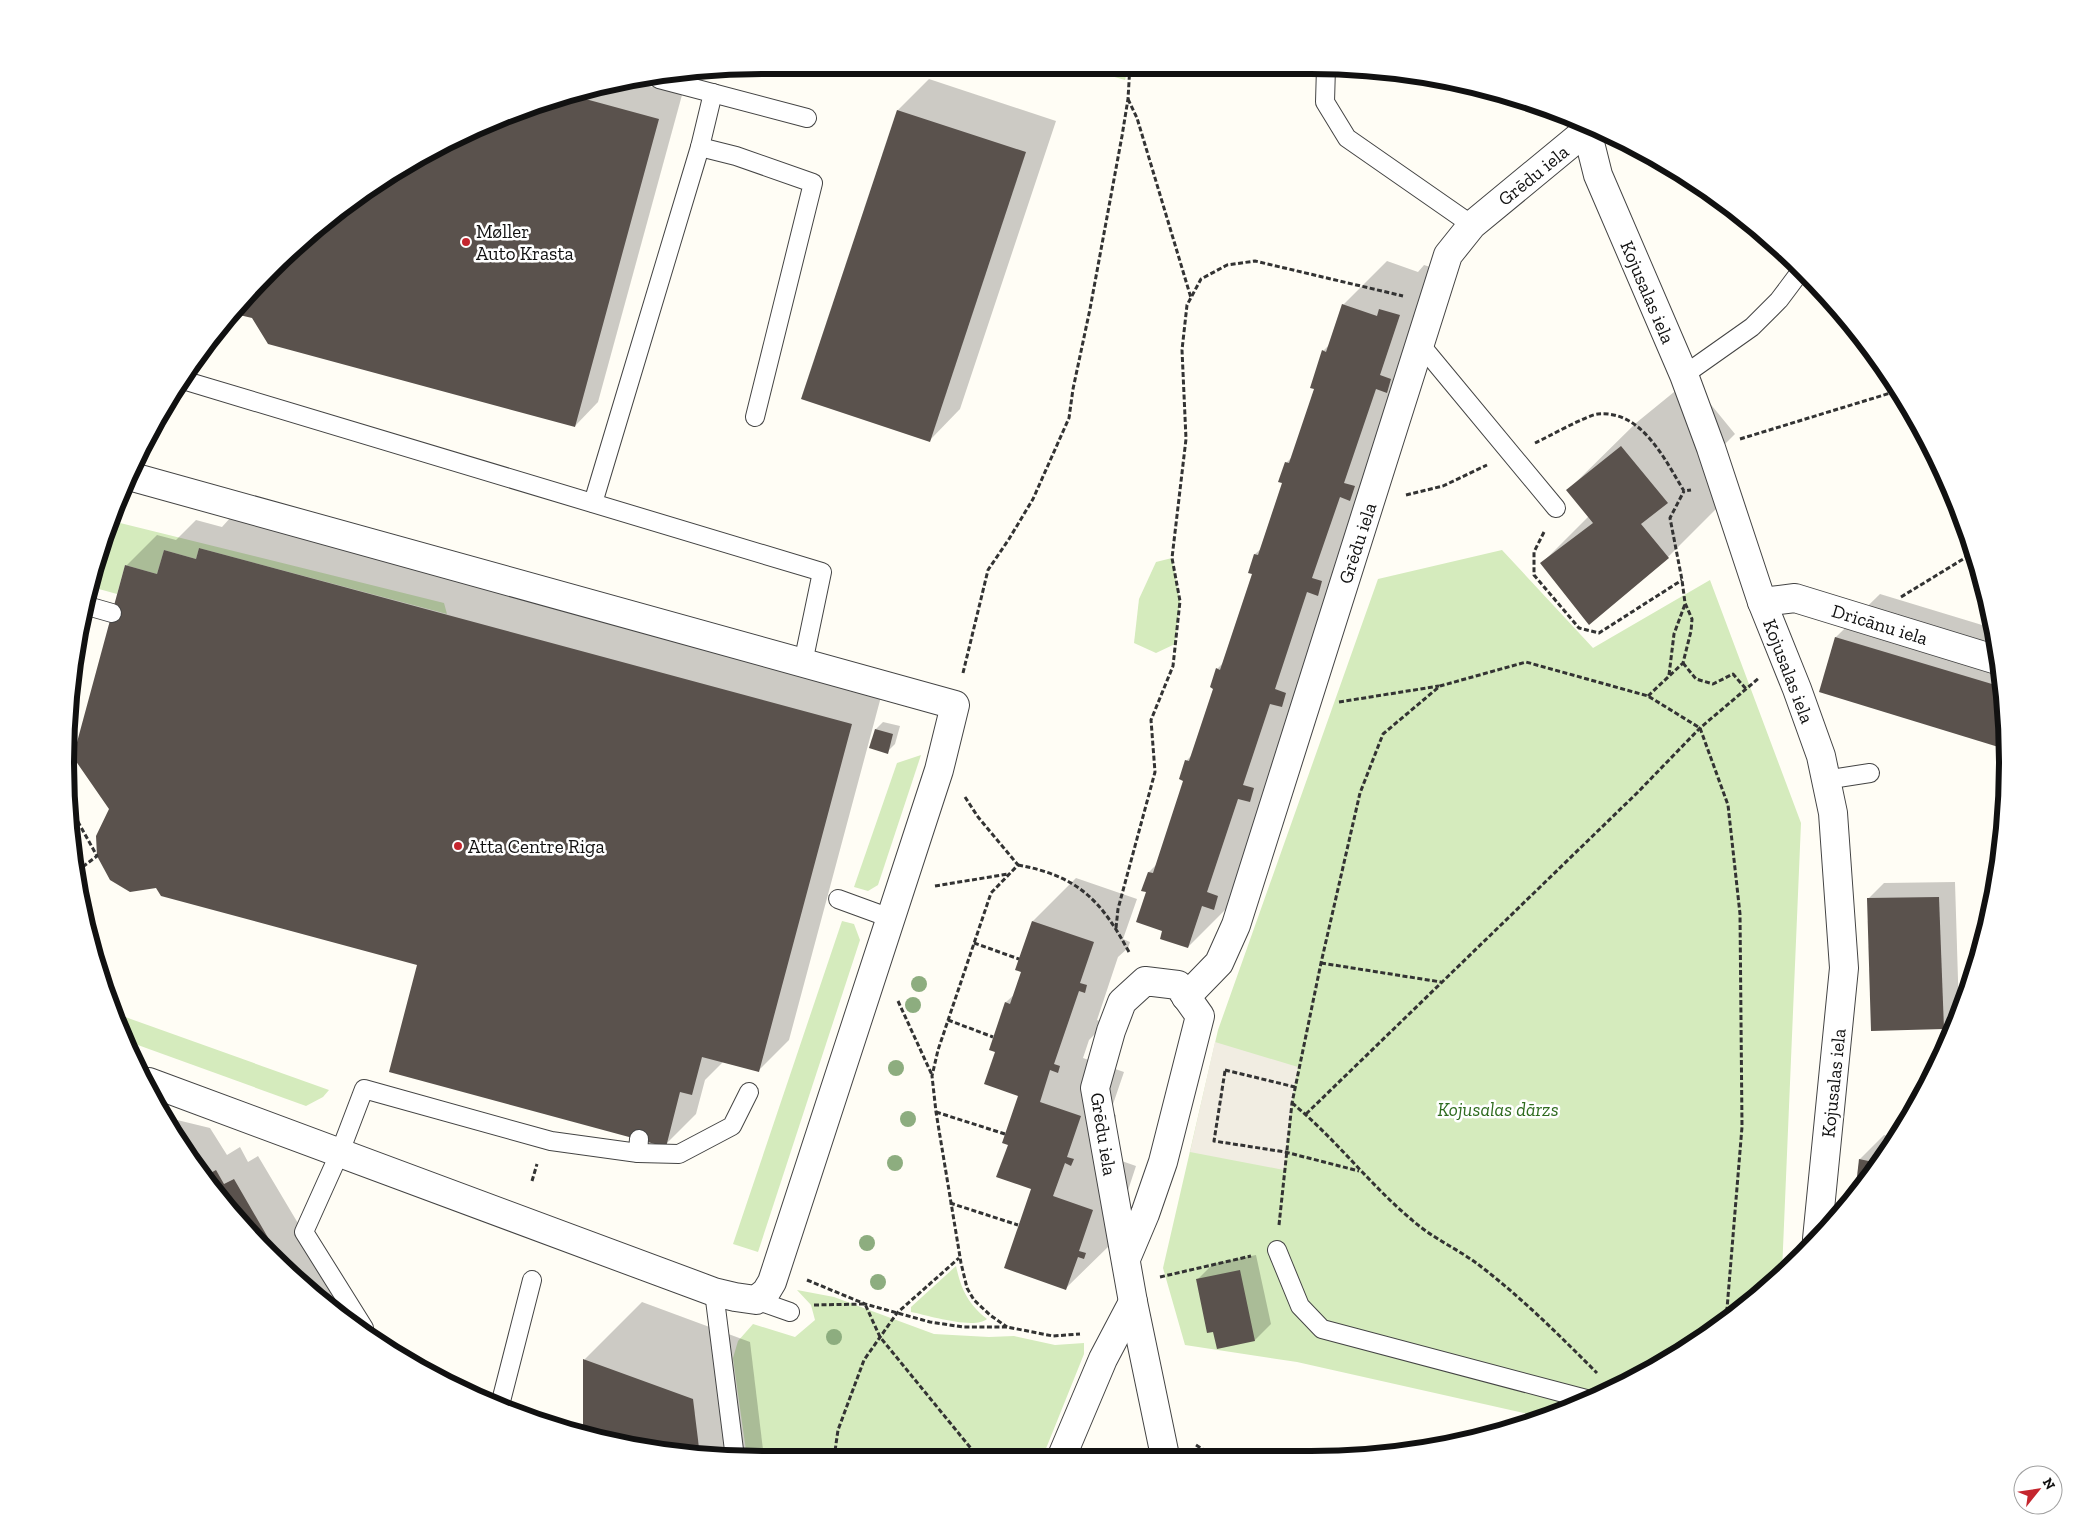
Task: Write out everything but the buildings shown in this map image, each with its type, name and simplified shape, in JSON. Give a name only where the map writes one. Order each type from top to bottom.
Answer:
[{"type":"street","name":"Grēdu iela","points":[[1186,997],[1220,963],[1236,925],[1448,255],[1472,225],[1580,129]]},
{"type":"street","name":"Kojusalas iela","points":[[1586,131],[1598,175],[1684,375],[1711,448],[1762,602],[1820,756],[1833,813],[1844,968],[1818,1228]]},
{"type":"street","points":[[136,478],[955,705],[939,770],[772,1282],[766,1292],[756,1300],[714,1292],[154,1084]]},
{"type":"street","name":"Dricānu iela","points":[[1762,602],[1795,598],[1991,658]]},
{"type":"street","name":"Grēdu iela","points":[[1064,1451],[1103,1359],[1118,1332],[1130,1281],[1145,1214],[1163,1162],[1200,1016],[1178,985],[1145,981],[1122,1002],[1111,1031],[1095,1088],[1130,1281],[1164,1451]]},
{"type":"lane","points":[[1326,74],[1325,102],[1347,138],[1472,225]]},
{"type":"lane","points":[[674,80],[690,81],[713,93],[807,118]]},
{"type":"lane","points":[[593,502],[700,147],[713,93]]},
{"type":"lane","points":[[700,147],[736,156],[812,183],[755,417]]},
{"type":"lane","points":[[1684,375],[1752,328],[1779,300],[1797,276]]},
{"type":"lane","points":[[1420,344],[1556,508]]},
{"type":"lane","points":[[189,382],[822,572],[803,663]]},
{"type":"lane","points":[[92,607],[112,613]]},
{"type":"lane","points":[[1826,780],[1870,773]]},
{"type":"lane","points":[[838,898],[890,918]]},
{"type":"lane","points":[[359,1320],[304,1232],[340,1152],[364,1089],[551,1141],[638,1146],[679,1154],[732,1126],[749,1092]]},
{"type":"lane","points":[[1277,1250],[1300,1306],[1322,1329],[1578,1397]]},
{"type":"lane","points":[[501,1400],[532,1280]]},
{"type":"lane","points":[[714,1292],[734,1450]]},
{"type":"lane","points":[[756,1300],[790,1312]]},
{"type":"path","points":[[955,705],[988,570],[1033,498],[1070,418],[1073,389],[1090,309],[1128,99],[1129,74]]},
{"type":"path","points":[[1128,99],[1136,118],[1161,202],[1171,227],[1191,298]]},
{"type":"path","points":[[939,770],[956,785],[978,817],[1018,865],[1039,869],[1081,888],[1095,900],[1116,928],[1118,910],[1155,772],[1152,720],[1173,666],[1180,601],[1172,558],[1186,438],[1182,338],[1187,305],[1201,278],[1227,265],[1256,261],[1343,280],[1432,303]]},
{"type":"path","points":[[1711,448],[1891,393]]},
{"type":"path","points":[[1374,489],[1408,496],[1443,486],[1597,414],[1620,417],[1639,426],[1660,451],[1684,491]]},
{"type":"path","points":[[1684,491],[1723,486]]},
{"type":"path","points":[[1648,696],[1683,663],[1692,619],[1685,603],[1670,518],[1684,491]]},
{"type":"path","points":[[1556,508],[1534,552],[1534,575],[1579,628],[1599,633],[1682,580]]},
{"type":"path","points":[[1866,619],[1968,556]]},
{"type":"path","points":[[1669,677],[1674,634],[1685,603]]},
{"type":"path","points":[[1306,1114],[1637,793],[1700,728],[1784,657]]},
{"type":"path","points":[[1304,707],[1440,686],[1526,662],[1648,696],[1700,728],[1728,805],[1740,914],[1742,1127],[1727,1311]]},
{"type":"path","points":[[1683,663],[1696,679],[1714,684],[1733,674],[1746,689]]},
{"type":"path","points":[[1130,1281],[1277,1250],[1285,1152],[1292,1103],[1320,963],[1360,793],[1383,734],[1440,686]]},
{"type":"path","points":[[76,819],[97,856],[82,867]]},
{"type":"path","points":[[932,1076],[938,1050],[991,893],[1018,865]]},
{"type":"path","points":[[902,882],[923,888],[1009,874]]},
{"type":"path","points":[[974,943],[1019,959]]},
{"type":"path","points":[[877,961],[932,1076],[950,1203],[967,1288],[974,1300],[1007,1327]]},
{"type":"path","points":[[1320,963],[1441,982]]},
{"type":"path","points":[[948,1020],[993,1037]]},
{"type":"path","points":[[1188,1061],[1295,1087]]},
{"type":"path","points":[[1225,1071],[1214,1140],[1285,1152],[1360,1172]]},
{"type":"path","points":[[1292,1103],[1306,1114],[1360,1172],[1413,1221],[1477,1264],[1526,1302],[1599,1374]]},
{"type":"path","points":[[936,1112],[1005,1134]]},
{"type":"path","points":[[950,1203],[1018,1226]]},
{"type":"path","points":[[835,1451],[838,1430],[864,1360],[898,1313],[960,1258]]},
{"type":"path","points":[[776,1269],[865,1304],[930,1322],[963,1327],[1007,1327],[1053,1336],[1118,1332]]},
{"type":"path","points":[[790,1312],[817,1305],[865,1304]]},
{"type":"path","points":[[865,1304],[880,1337],[973,1451]]},
{"type":"green space","points":[[1104,74],[1127,74],[1125,80]]},
{"type":"green space","points":[[117,522],[444,603],[447,614],[199,548],[196,559],[164,550],[157,574],[125,565],[117,594],[96,588]]},
{"type":"green space","name":"Kojusalas dārzs","points":[[1502,550],[1593,648],[1710,580],[1801,823],[1782,1264],[1730,1309],[1655,1359],[1574,1399],[1532,1415],[1297,1362],[1185,1345],[1163,1268],[1218,1030],[1378,579]]},
{"type":"green space","points":[[1172,558],[1180,601],[1175,644],[1156,653],[1134,643],[1139,599],[1156,562]]},
{"type":"green space","points":[[921,755],[878,885],[868,891],[854,887],[897,763]]},
{"type":"green space","points":[[842,921],[854,924],[860,940],[758,1252],[733,1244]]},
{"type":"green space","points":[[122,1016],[329,1090],[323,1097],[306,1106],[134,1044]]},
{"type":"green space","points":[[956,1266],[966,1296],[987,1319],[981,1322],[961,1322],[911,1312],[911,1307]]},
{"type":"green space","points":[[797,1290],[834,1297],[934,1334],[989,1337],[1014,1336],[1055,1345],[1084,1343],[1084,1354],[1045,1451],[746,1451],[733,1358],[738,1341],[753,1324],[795,1337],[815,1320],[811,1305]]},
{"type":"shaded area","points":[[1215,1042],[1298,1067],[1284,1170],[1190,1152]]},
{"type":"place","name":"Møller Auto Krasta","points":[[466,242]]},
{"type":"place","name":"Atta Centre Riga","points":[[458,846]]}]
